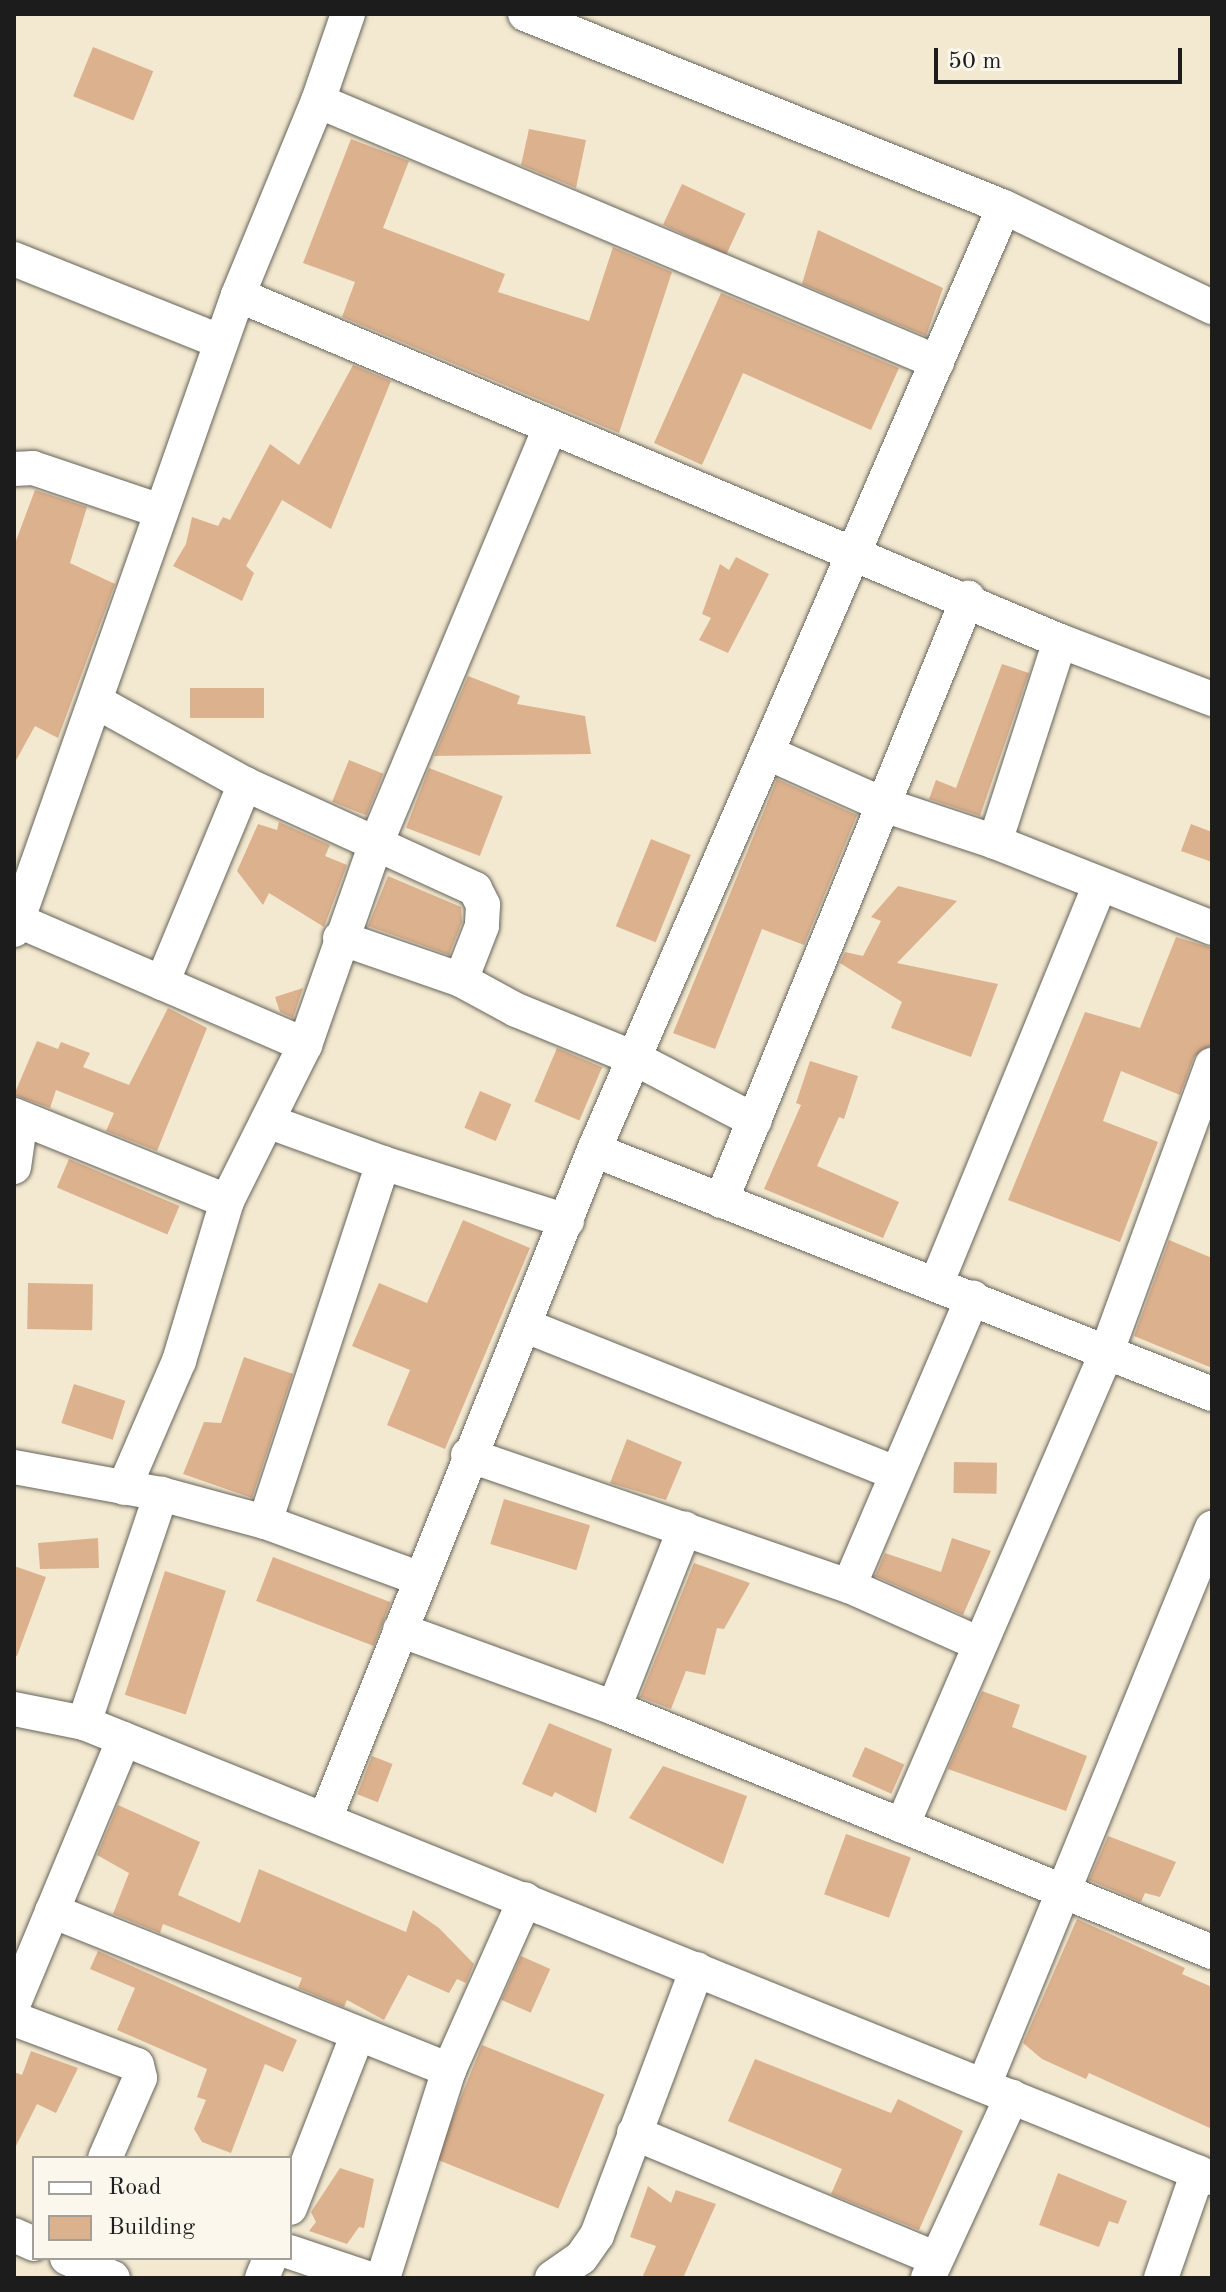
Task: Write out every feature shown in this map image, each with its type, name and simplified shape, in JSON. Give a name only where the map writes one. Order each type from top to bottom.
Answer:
[{"type":"street","points":[[305,1045],[15,923],[97,702],[160,511],[238,295],[318,101],[348,14]]},
{"type":"street","points":[[525,14],[1004,207],[1212,307]]},
{"type":"street","points":[[318,101],[937,362]]},
{"type":"street","points":[[325,1819],[468,1455],[526,1326],[594,1150],[1004,207]]},
{"type":"street","points":[[14,259],[221,342]]},
{"type":"street","points":[[238,295],[968,598],[1060,641],[1212,699]]},
{"type":"street","points":[[124,1488],[179,1361],[227,1201],[305,1045],[340,938],[375,846],[550,427]]},
{"type":"street","points":[[14,469],[33,468],[160,511]]},
{"type":"street","points":[[721,1201],[968,598]]},
{"type":"street","points":[[995,842],[1060,641]]},
{"type":"street","points":[[97,702],[245,784],[480,895],[482,926],[461,980]]},
{"type":"street","points":[[768,753],[884,805],[995,842],[1212,928]]},
{"type":"street","points":[[162,983],[245,784]]},
{"type":"street","points":[[937,1282],[1100,884]]},
{"type":"street","points":[[340,938],[461,980],[516,1010],[634,1058],[755,1121]]},
{"type":"street","points":[[902,1826],[1106,1354],[1212,1065]]},
{"type":"street","points":[[14,1167],[18,1116],[227,1201]]},
{"type":"street","points":[[267,1121],[383,1163],[567,1221]]},
{"type":"street","points":[[594,1150],[937,1282],[1106,1354],[1212,1394]]},
{"type":"street","points":[[265,1522],[383,1163]]},
{"type":"street","points":[[849,1586],[973,1297]]},
{"type":"street","points":[[526,1326],[897,1474]]},
{"type":"street","points":[[468,1455],[849,1586],[980,1644]]},
{"type":"street","points":[[15,1470],[161,1494],[265,1522],[421,1579]]},
{"type":"street","points":[[84,1723],[161,1494]]},
{"type":"street","points":[[614,1708],[685,1528]]},
{"type":"street","points":[[634,2133],[932,2269],[998,2090],[1062,1889],[1200,1591],[1212,1528]]},
{"type":"street","points":[[400,1630],[614,1708],[1212,1952]]},
{"type":"street","points":[[14,1709],[84,1723],[1205,2175],[1161,2278]]},
{"type":"street","points":[[14,2003],[124,1739]]},
{"type":"street","points":[[383,2278],[449,2070],[525,1899]]},
{"type":"street","points":[[52,1911],[357,2036],[449,2070]]},
{"type":"street","points":[[552,2278],[581,2258],[597,2235],[697,1969]]},
{"type":"street","points":[[14,2019],[137,2065],[140,2078],[106,2156]]},
{"type":"street","points":[[292,2203],[357,2036]]},
{"type":"street","points":[[292,2253],[367,2278]]},
{"type":"street","points":[[72,2260],[113,2278]]},
{"type":"building","points":[[93,47],[153,71],[133,120],[73,96]]},
{"type":"building","points":[[529,129],[586,140],[576,188],[521,165]]},
{"type":"building","points":[[351,139],[409,161],[383,228],[505,274],[498,292],[589,321],[613,247],[672,272],[619,433],[342,317],[355,282],[303,263]]},
{"type":"building","points":[[682,184],[745,214],[726,254],[663,225]]},
{"type":"building","points":[[818,230],[943,288],[926,336],[802,284]]},
{"type":"building","points":[[721,293],[899,368],[871,430],[743,373],[702,465],[654,443]]},
{"type":"building","points":[[353,365],[391,381],[331,529],[282,500],[246,566],[254,573],[242,601],[173,566],[186,544],[192,517],[218,526],[223,517],[230,520],[270,444],[299,465]]},
{"type":"building","points":[[35,490],[87,507],[70,563],[115,584],[58,738],[35,726],[14,764],[14,546]]},
{"type":"building","points":[[736,557],[769,574],[728,653],[699,640],[711,618],[702,614],[720,564],[729,570]]},
{"type":"building","points":[[1002,664],[1029,673],[980,816],[929,799],[936,780],[956,788]]},
{"type":"building","points":[[468,676],[520,696],[517,704],[585,716],[591,754],[434,756]]},
{"type":"building","points":[[190,688],[264,688],[264,718],[190,718]]},
{"type":"building","points":[[349,760],[383,774],[366,816],[332,802]]},
{"type":"building","points":[[429,768],[503,796],[480,856],[406,828]]},
{"type":"building","points":[[777,779],[857,815],[804,945],[762,929],[715,1049],[673,1033]]},
{"type":"building","points":[[279,822],[330,845],[325,856],[347,865],[324,927],[269,893],[263,905],[237,871],[258,824],[277,830]]},
{"type":"building","points":[[1191,824],[1212,832],[1212,862],[1181,851]]},
{"type":"building","points":[[651,839],[691,855],[656,942],[616,926]]},
{"type":"building","points":[[388,876],[461,907],[462,922],[449,955],[368,926]]},
{"type":"building","points":[[898,886],[957,901],[897,963],[998,984],[971,1057],[891,1028],[902,1002],[840,963],[845,952],[863,956],[881,921],[871,917]]},
{"type":"building","points":[[1176,937],[1212,948],[1212,1046],[1194,1057],[1180,1095],[1121,1071],[1103,1121],[1158,1142],[1120,1242],[1008,1200],[1085,1012],[1140,1028]]},
{"type":"building","points":[[303,988],[293,1018],[280,1012],[275,997]]},
{"type":"building","points":[[168,1008],[207,1028],[157,1151],[106,1131],[114,1113],[56,1090],[50,1108],[14,1095],[37,1041],[58,1049],[61,1042],[90,1053],[83,1067],[129,1085]]},
{"type":"building","points":[[557,1048],[602,1067],[579,1121],[534,1101]]},
{"type":"building","points":[[810,1061],[858,1076],[844,1119],[839,1117],[817,1166],[899,1202],[883,1238],[764,1189],[801,1105],[796,1103]]},
{"type":"building","points":[[480,1091],[511,1104],[496,1141],[464,1128]]},
{"type":"building","points":[[69,1159],[179,1206],[167,1234],[57,1188]]},
{"type":"building","points":[[463,1220],[530,1248],[445,1449],[387,1425],[410,1370],[352,1346],[379,1283],[427,1303]]},
{"type":"building","points":[[1169,1240],[1212,1258],[1212,1368],[1134,1336]]},
{"type":"building","points":[[28,1283],[93,1284],[92,1330],[27,1329]]},
{"type":"building","points":[[244,1357],[293,1374],[252,1498],[183,1474],[204,1422],[221,1423]]},
{"type":"building","points":[[74,1384],[125,1401],[113,1440],[61,1423]]},
{"type":"building","points":[[627,1439],[682,1462],[666,1500],[610,1483]]},
{"type":"building","points":[[954,1462],[997,1463],[996,1494],[953,1493]]},
{"type":"building","points":[[504,1499],[590,1525],[576,1570],[490,1544]]},
{"type":"building","points":[[98,1538],[99,1568],[40,1569],[38,1543]]},
{"type":"building","points":[[952,1538],[991,1551],[963,1615],[875,1576],[885,1553],[941,1572]]},
{"type":"building","points":[[273,1557],[391,1602],[374,1646],[256,1601]]},
{"type":"building","points":[[694,1563],[750,1583],[724,1629],[717,1628],[705,1675],[686,1671],[671,1709],[640,1697]]},
{"type":"building","points":[[14,1566],[46,1577],[17,1656],[14,1655]]},
{"type":"building","points":[[165,1571],[226,1591],[186,1714],[125,1695]]},
{"type":"building","points":[[982,1691],[1020,1705],[1012,1727],[1087,1756],[1066,1811],[948,1769]]},
{"type":"building","points":[[549,1723],[612,1749],[596,1813],[555,1792],[552,1797],[522,1784]]},
{"type":"building","points":[[865,1747],[904,1764],[891,1794],[852,1776]]},
{"type":"building","points":[[372,1756],[393,1764],[378,1802],[357,1794]]},
{"type":"building","points":[[663,1766],[747,1796],[723,1864],[629,1818]]},
{"type":"building","points":[[118,1805],[200,1842],[178,1895],[240,1923],[259,1869],[406,1932],[413,1910],[439,1928],[474,1964],[466,1983],[457,1979],[449,1993],[408,1975],[384,2020],[347,2000],[344,2007],[298,1988],[302,1978],[163,1924],[160,1933],[113,1914],[129,1873],[97,1855]]},
{"type":"building","points":[[846,1834],[911,1858],[889,1918],[824,1894]]},
{"type":"building","points":[[1108,1836],[1176,1862],[1160,1897],[1145,1893],[1141,1902],[1089,1880]]},
{"type":"building","points":[[1077,1919],[1185,1968],[1182,1974],[1212,1987],[1212,2129],[1089,2073],[1086,2079],[1042,2059],[1023,2043]]},
{"type":"building","points":[[98,1951],[297,2040],[283,2072],[265,2064],[231,2153],[202,2142],[194,2129],[206,2100],[197,2097],[207,2069],[117,2030],[135,1988],[90,1969]]},
{"type":"building","points":[[521,1956],[550,1969],[531,2013],[501,2000]]},
{"type":"building","points":[[482,2045],[604,2094],[558,2208],[436,2159]]},
{"type":"building","points":[[31,2051],[78,2068],[56,2113],[37,2104],[14,2150],[14,2072],[22,2075]]},
{"type":"building","points":[[755,2059],[891,2113],[898,2099],[963,2131],[919,2230],[831,2194],[842,2169],[728,2121]]},
{"type":"building","points":[[340,2168],[374,2179],[364,2228],[359,2227],[347,2244],[309,2231],[316,2222],[311,2212]]},
{"type":"building","points":[[1058,2173],[1127,2201],[1118,2224],[1109,2221],[1099,2247],[1039,2225]]},
{"type":"building","points":[[648,2186],[671,2203],[676,2190],[716,2204],[683,2278],[642,2278],[656,2246],[630,2237]]}]
